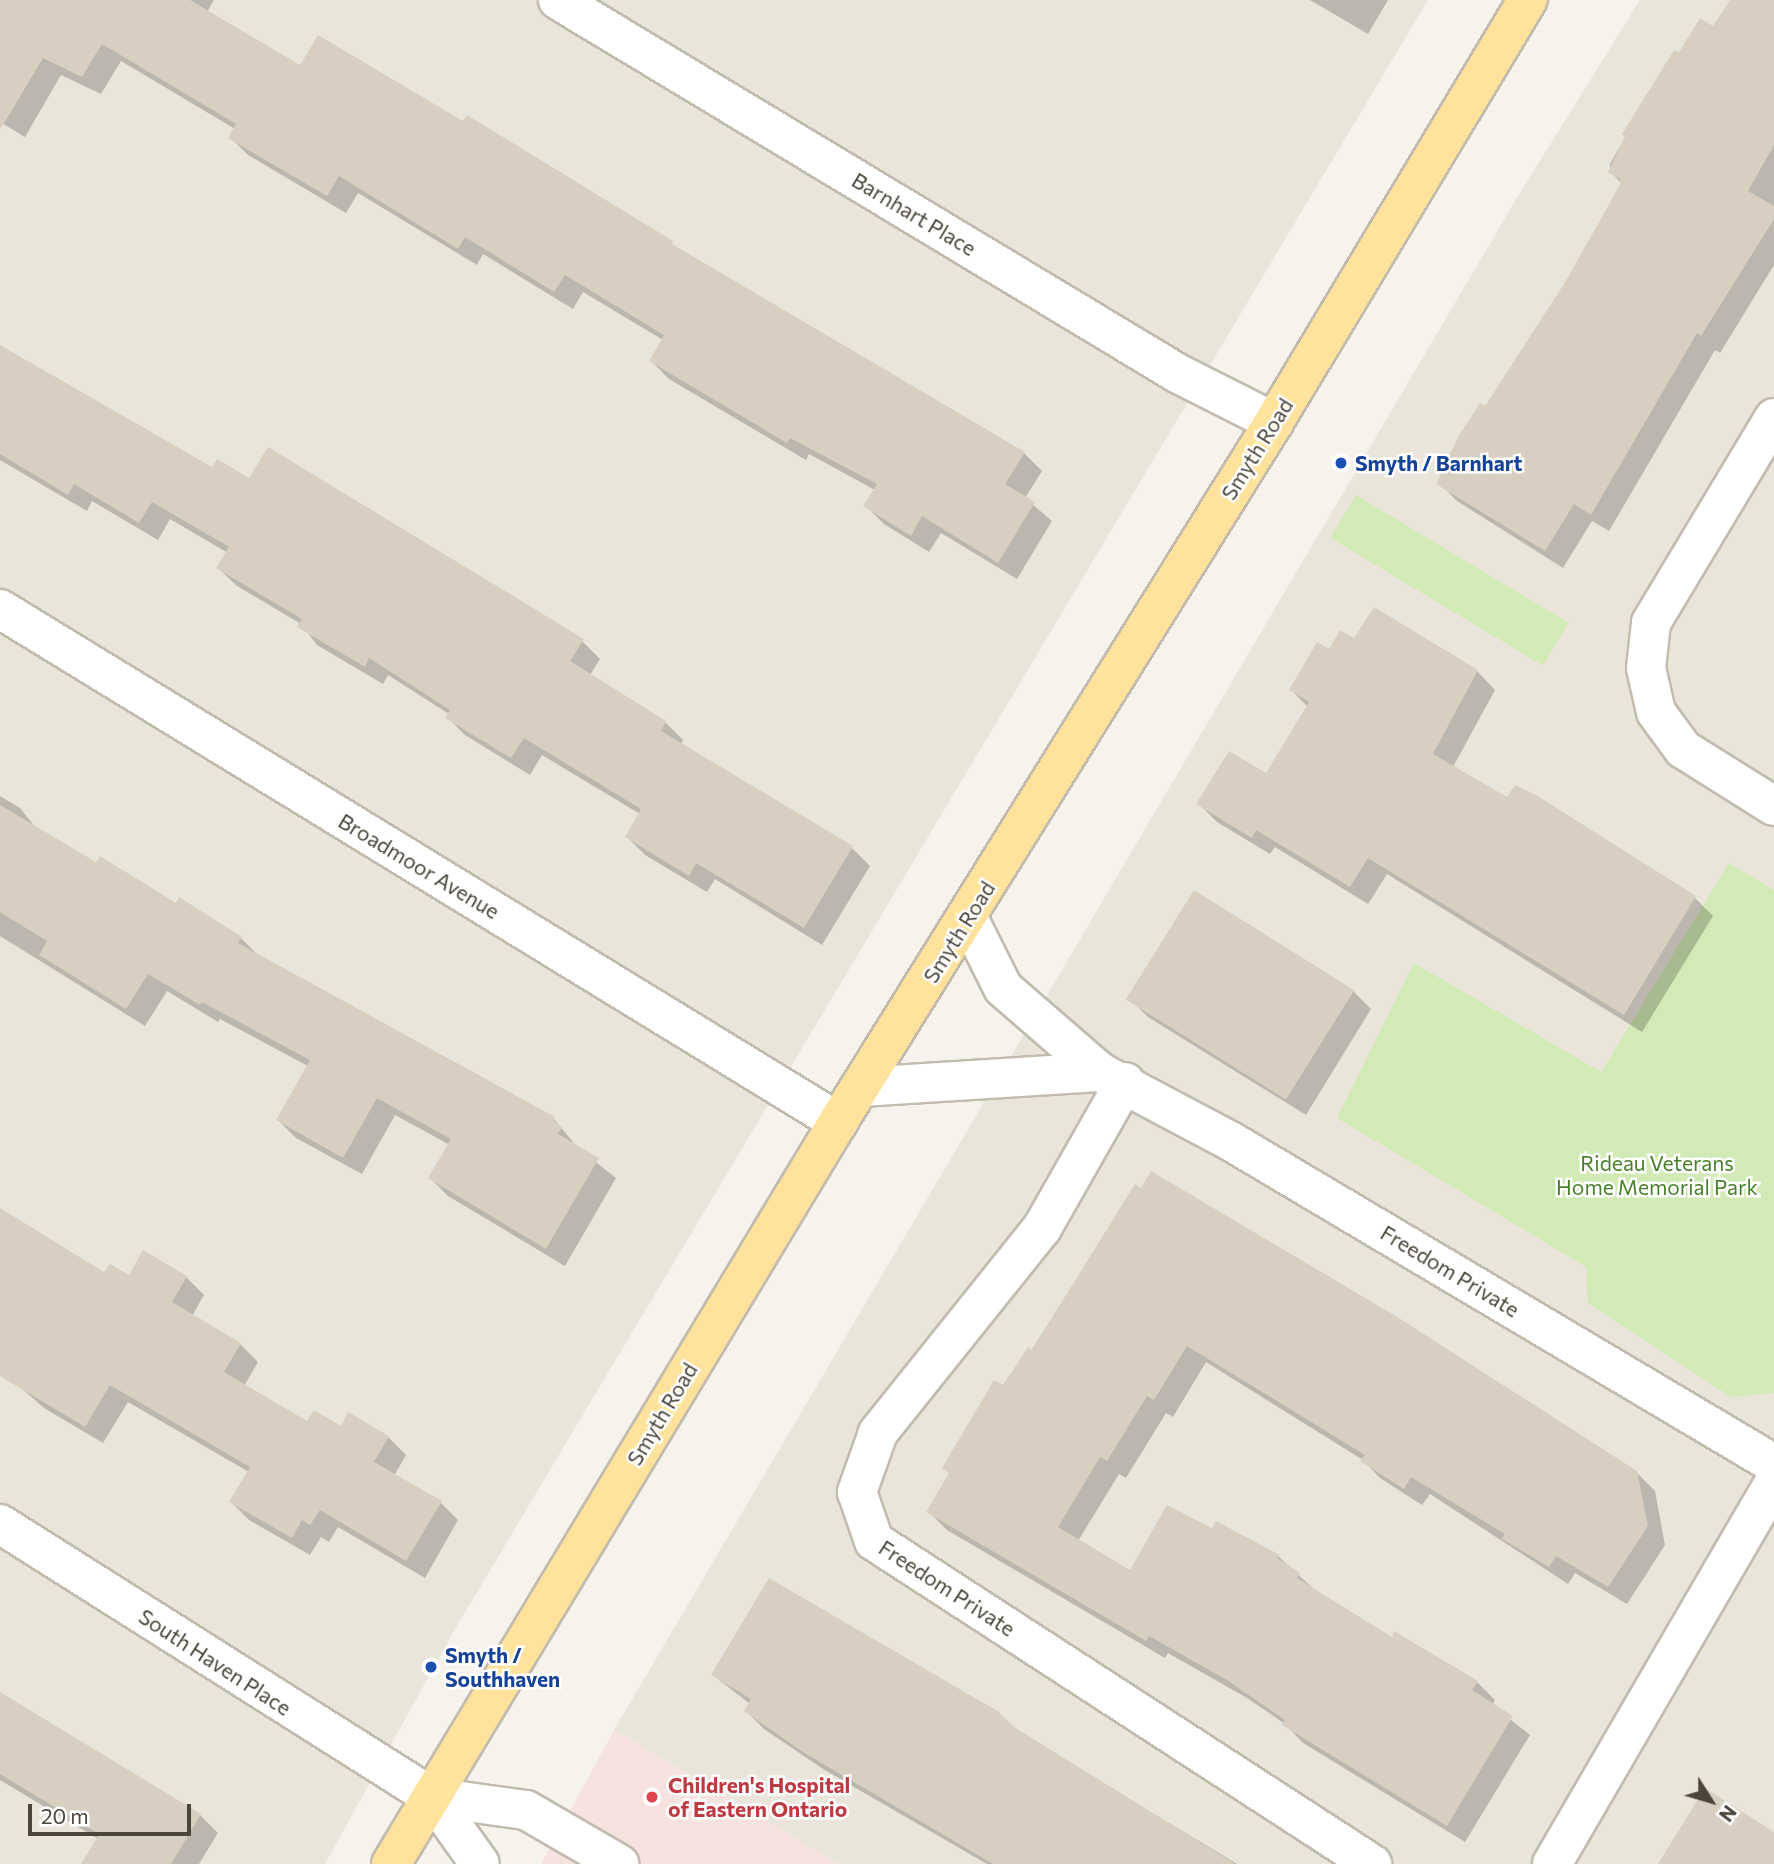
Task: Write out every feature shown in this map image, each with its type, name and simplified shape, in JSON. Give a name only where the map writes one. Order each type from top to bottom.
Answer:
[{"type":"main road","name":"Smyth Road","points":[[391,1864],[838,1122],[968,918],[1274,422],[1528,0]]},
{"type":"street","name":"Barnhart Place","points":[[558,0],[1177,373],[1274,422]]},
{"type":"street","points":[[1774,418],[1651,623],[1646,668],[1656,712],[1682,749],[1774,806]]},
{"type":"street","name":"Broadmoor Avenue","points":[[0,609],[838,1122]]},
{"type":"street","name":"Freedom Private","points":[[968,918],[1003,988],[1112,1077],[1774,1464]]},
{"type":"street","points":[[860,1087],[1112,1077]]},
{"type":"street","name":"Freedom Private","points":[[1112,1077],[1042,1228],[878,1433],[857,1492],[874,1541],[1372,1864]]},
{"type":"street","points":[[1552,1864],[1774,1483]]},
{"type":"street","name":"South Haven Place","points":[[0,1524],[432,1797]]},
{"type":"street","points":[[432,1797],[480,1864]]},
{"type":"street","points":[[432,1797],[526,1810],[619,1864]]},
{"type":"shaded area","points":[[0,0],[1428,0],[455,1629],[325,1864],[0,1864]]},
{"type":"shaded area","points":[[1640,0],[1774,0],[1774,1864],[838,1864],[614,1730],[1518,196]]},
{"type":"shaded area","name":"Children's Hospital of Eastern Ontario","points":[[614,1730],[838,1864],[541,1864]]},
{"type":"green space","points":[[1356,495],[1569,623],[1543,666],[1330,538]]},
{"type":"green space","name":"Rideau Veterans Home Memorial Park","points":[[1729,863],[1774,890],[1774,1393],[1731,1397],[1588,1303],[1586,1267],[1337,1118],[1414,963],[1601,1072]]},
{"type":"building","points":[[0,0],[190,0],[300,65],[318,35],[463,121],[467,115],[673,241],[672,244],[1025,452],[1005,484],[1035,502],[998,563],[922,516],[911,536],[863,506],[877,484],[790,438],[787,443],[649,361],[664,335],[565,275],[554,292],[465,237],[458,249],[339,176],[327,196],[228,138],[236,124],[102,44],[82,77],[43,58],[0,130]]},
{"type":"building","points":[[1730,0],[1774,0],[1774,145],[1748,191],[1774,206],[1774,219],[1701,336],[1697,333],[1591,515],[1574,504],[1545,551],[1436,484],[1458,437],[1480,403],[1485,406],[1564,284],[1620,185],[1620,179],[1608,172],[1625,137],[1622,134],[1674,50],[1679,52],[1700,18],[1713,26]]},
{"type":"building","points":[[0,345],[212,467],[217,459],[249,478],[268,447],[584,639],[570,661],[666,721],[661,731],[853,846],[804,928],[696,863],[689,876],[625,837],[641,809],[524,738],[511,758],[445,718],[450,710],[369,658],[365,667],[297,627],[302,619],[216,568],[229,547],[152,502],[139,523],[74,484],[68,495],[0,454]]},
{"type":"building","points":[[1374,607],[1478,670],[1433,754],[1507,797],[1515,785],[1536,795],[1696,896],[1624,1015],[1368,858],[1350,887],[1256,830],[1252,838],[1196,804],[1229,751],[1266,773],[1309,702],[1289,690],[1317,642],[1329,649],[1340,630],[1354,638]]},
{"type":"building","points":[[0,805],[96,862],[100,856],[176,903],[179,897],[242,937],[238,943],[555,1117],[554,1121],[562,1127],[558,1134],[599,1158],[546,1249],[428,1178],[451,1139],[377,1098],[343,1158],[276,1120],[310,1060],[202,1002],[200,1005],[148,974],[126,1009],[39,955],[47,941],[0,912]]},
{"type":"building","points":[[1194,890],[1354,990],[1286,1100],[1126,999]]},
{"type":"building","points":[[1151,1171],[1399,1318],[1637,1471],[1648,1526],[1608,1587],[1556,1556],[1549,1567],[1502,1539],[1505,1534],[1411,1477],[1404,1489],[1360,1461],[1365,1455],[1187,1346],[1154,1400],[1147,1396],[1107,1461],[1100,1457],[1058,1527],[1130,1570],[1167,1505],[1212,1528],[1216,1521],[1280,1555],[1277,1558],[1300,1573],[1297,1578],[1392,1637],[1394,1631],[1478,1681],[1472,1690],[1513,1716],[1447,1826],[1282,1725],[1285,1720],[1227,1680],[1149,1636],[1146,1641],[926,1512],[949,1473],[942,1468],[994,1380],[1003,1385],[1028,1347],[1032,1350],[1135,1184],[1141,1188]]},
{"type":"building","points":[[0,1208],[104,1272],[110,1264],[129,1275],[143,1250],[187,1276],[172,1302],[241,1343],[224,1372],[307,1421],[314,1410],[341,1426],[348,1412],[389,1436],[374,1462],[442,1501],[406,1561],[320,1510],[310,1525],[302,1520],[292,1538],[229,1502],[250,1467],[110,1385],[85,1427],[0,1376]]},
{"type":"building","points":[[769,1578],[999,1712],[1014,1727],[1235,1864],[993,1864],[803,1752],[744,1711],[751,1699],[711,1675]]},
{"type":"building","points":[[0,1692],[201,1814],[171,1864],[81,1864],[99,1834],[0,1774]]},
{"type":"building","points":[[1705,1788],[1774,1832],[1774,1864],[1658,1864]]},
{"type":"place","name":"Smyth / Barnhart","points":[[1341,463]]},
{"type":"place","name":"Smyth / Southhaven","points":[[431,1667]]},
{"type":"place","name":"Children's Hospital of Eastern Ontario","points":[[652,1797]]}]
